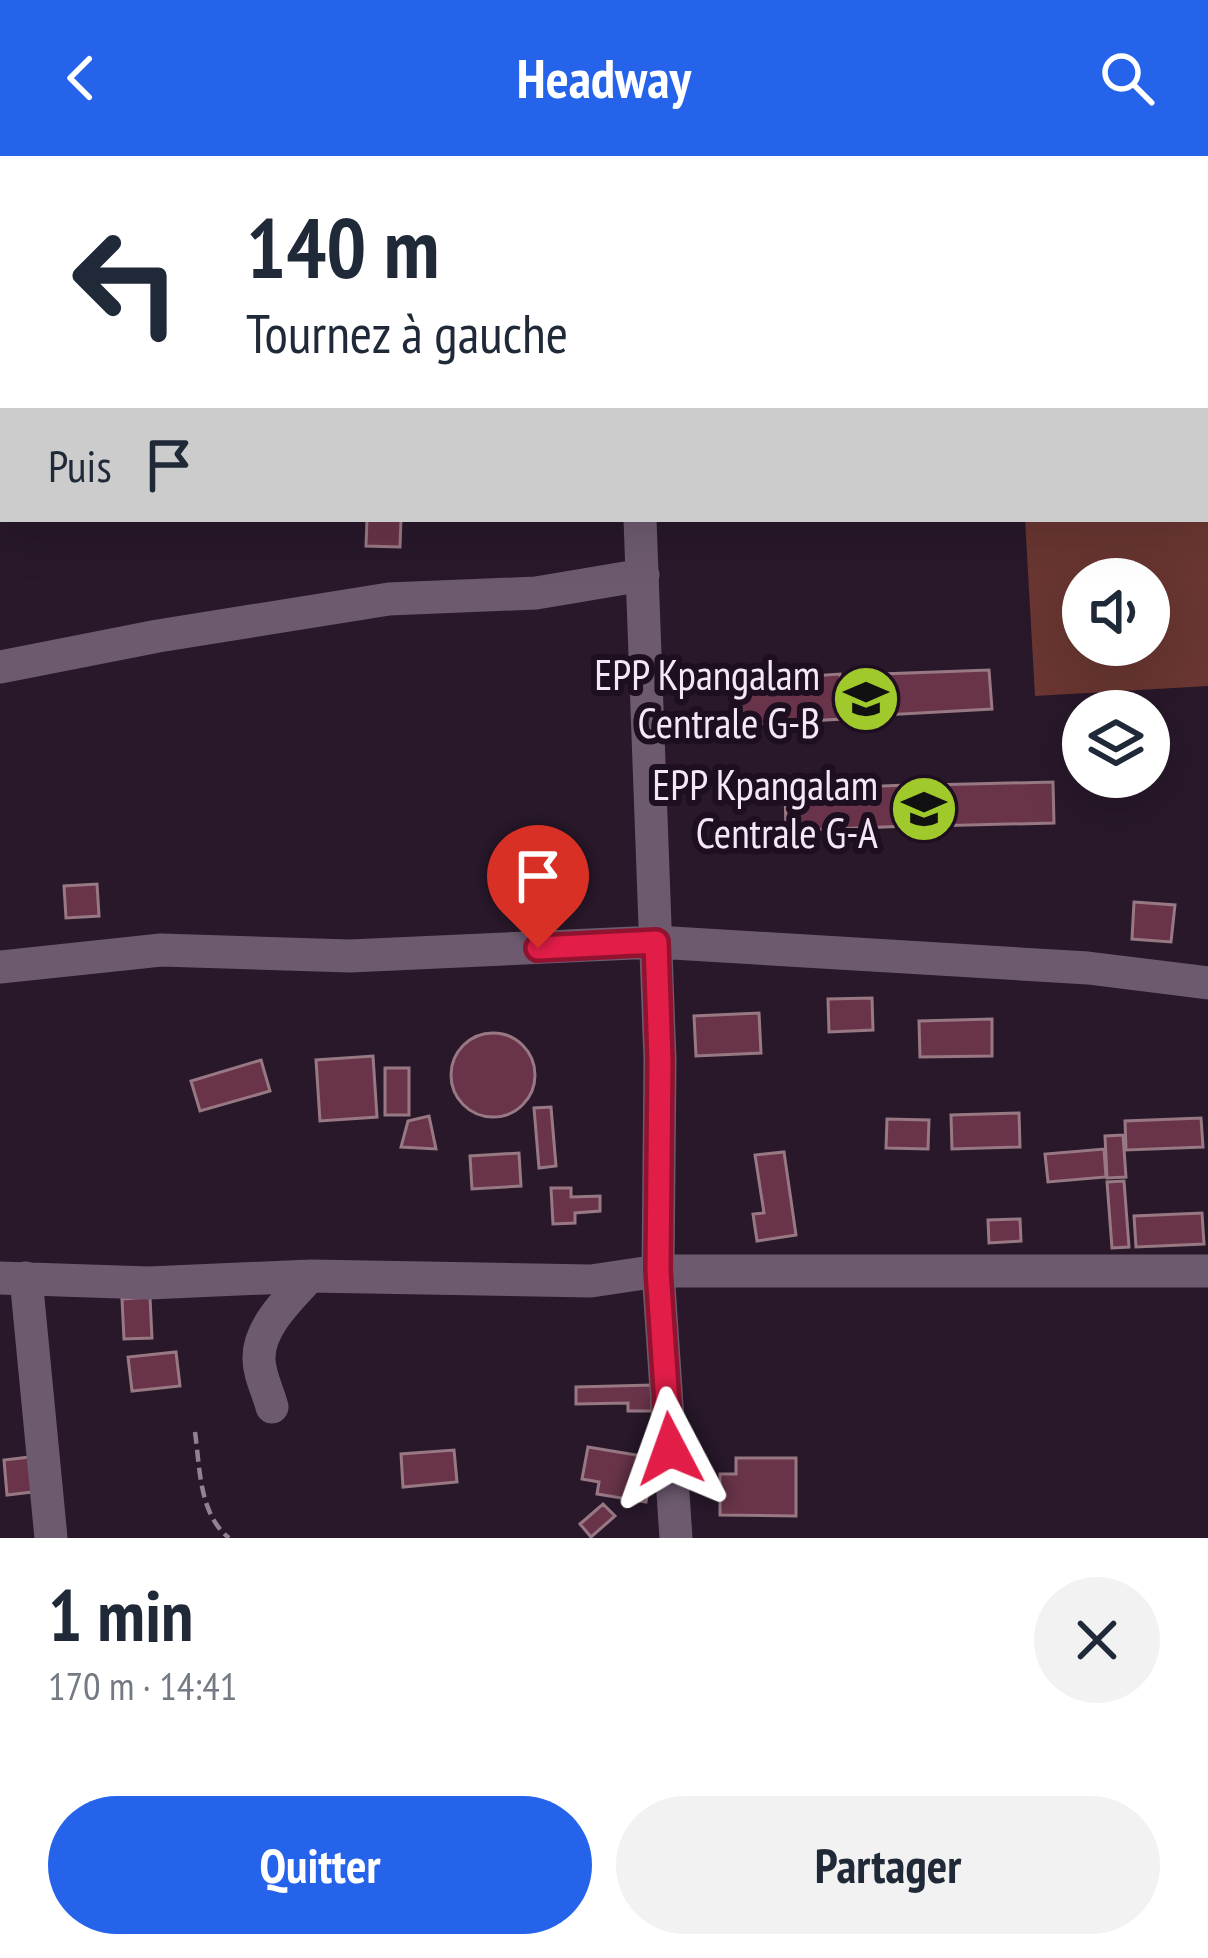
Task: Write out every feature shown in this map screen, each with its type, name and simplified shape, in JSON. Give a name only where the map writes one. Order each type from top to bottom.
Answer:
[{"type":"street","points":[[640,522],[660,1060],[658,1270],[676,1538]]},
{"type":"street","points":[[0,667],[388,599],[536,593],[644,575]]},
{"type":"street","points":[[0,968],[160,950],[350,956],[656,942],[1088,968],[1208,982]]},
{"type":"street","points":[[51,1538],[13,1278],[149,1283],[310,1276],[591,1281],[658,1270],[1208,1271]]},
{"type":"street","points":[[272,1407],[258,1354],[262,1337],[310,1276]]},
{"type":"path","points":[[195,1432],[206,1505],[217,1528],[229,1538]]},
{"type":"shaded area","points":[[1025,522],[1208,522],[1208,686],[1062,690],[1062,694],[1035,696]]},
{"type":"building","points":[[367,522],[401,522],[400,547],[366,546]]},
{"type":"building","points":[[989,670],[992,709],[884,715],[881,674]]},
{"type":"building","points":[[840,674],[842,719],[739,725],[736,681]]},
{"type":"building","points":[[875,687],[875,702],[850,703],[849,688]]},
{"type":"building","points":[[1053,782],[1054,823],[930,826],[929,785]]},
{"type":"building","points":[[906,785],[908,826],[786,831],[785,790]]},
{"type":"building","points":[[97,884],[99,916],[66,918],[64,886]]},
{"type":"building","points":[[1134,902],[1175,905],[1171,942],[1132,939]]},
{"type":"building","points":[[872,998],[873,1030],[829,1032],[828,999]]},
{"type":"building","points":[[759,1013],[761,1053],[696,1056],[694,1016]]},
{"type":"building","points":[[992,1019],[992,1056],[920,1057],[919,1021]]},
{"type":"building","points":[[493,1033],[523,1045],[535,1075],[523,1105],[493,1117],[463,1105],[451,1075],[463,1045]]},
{"type":"building","points":[[373,1056],[377,1117],[320,1121],[316,1060]]},
{"type":"building","points":[[261,1060],[270,1091],[200,1111],[191,1081]]},
{"type":"building","points":[[385,1068],[409,1068],[409,1115],[385,1115]]},
{"type":"building","points":[[551,1107],[556,1166],[539,1168],[534,1108]]},
{"type":"building","points":[[1019,1113],[1020,1147],[952,1149],[951,1115]]},
{"type":"building","points":[[429,1116],[436,1149],[401,1147],[408,1121]]},
{"type":"building","points":[[1201,1118],[1203,1147],[1126,1150],[1125,1121]]},
{"type":"building","points":[[887,1119],[929,1120],[928,1149],[886,1148]]},
{"type":"building","points":[[1123,1135],[1126,1177],[1107,1178],[1105,1136]]},
{"type":"building","points":[[1104,1149],[1106,1177],[1048,1182],[1045,1154]]},
{"type":"building","points":[[784,1152],[796,1235],[757,1241],[753,1214],[764,1213],[755,1155]]},
{"type":"building","points":[[519,1153],[521,1186],[472,1189],[470,1156]]},
{"type":"building","points":[[1124,1181],[1129,1247],[1112,1248],[1107,1182]]},
{"type":"building","points":[[551,1188],[571,1188],[571,1197],[600,1196],[600,1211],[575,1213],[575,1223],[553,1224]]},
{"type":"building","points":[[1202,1213],[1204,1244],[1136,1247],[1134,1216]]},
{"type":"building","points":[[1020,1219],[1021,1241],[989,1243],[988,1220]]},
{"type":"building","points":[[150,1297],[152,1338],[124,1339],[122,1299]]},
{"type":"building","points":[[176,1352],[180,1386],[132,1391],[128,1357]]},
{"type":"building","points":[[652,1385],[652,1411],[628,1411],[628,1403],[576,1404],[576,1387]]},
{"type":"building","points":[[588,1447],[654,1458],[646,1502],[597,1494],[599,1482],[582,1479]]},
{"type":"building","points":[[454,1450],[457,1482],[403,1487],[401,1454]]},
{"type":"building","points":[[30,1457],[33,1492],[7,1495],[4,1460]]},
{"type":"building","points":[[736,1458],[796,1458],[796,1516],[720,1515],[720,1474],[736,1474]]},
{"type":"building","points":[[603,1504],[615,1516],[591,1537],[580,1524]]},
{"type":"place","name":"EPP Kpangalam Centrale G-B","points":[[866,699]]},
{"type":"place","name":"EPP Kpangalam Centrale G-A","points":[[924,809]]},
{"type":"route","points":[[538,948],[656,942],[658,1270],[670,1449]]}]
